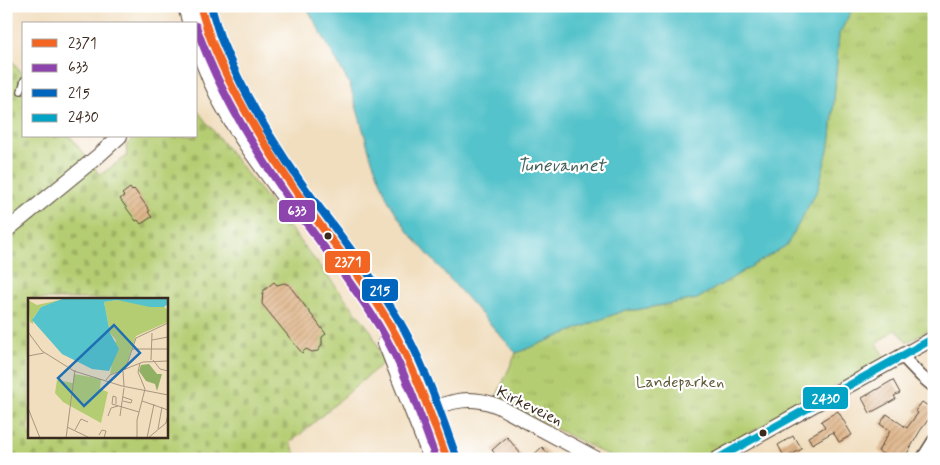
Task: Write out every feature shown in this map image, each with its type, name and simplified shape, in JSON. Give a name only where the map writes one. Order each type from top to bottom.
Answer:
[{"type":"main road","points":[[187,6],[191,22]]},
{"type":"main road","points":[[200,6],[212,42],[210,73]]},
{"type":"main road","points":[[198,42],[210,73],[249,119],[301,199],[389,323],[406,358],[422,412],[433,459]]},
{"type":"main road","points":[[422,412],[447,459]]},
{"type":"street","points":[[6,231],[94,160],[118,138]]},
{"type":"street","points":[[717,459],[934,338]]},
{"type":"street","points":[[902,356],[934,387]]},
{"type":"street","name":"Kirkeveien","points":[[422,412],[450,402],[465,400],[490,402],[577,453],[597,459]]},
{"type":"street","points":[[922,459],[934,440]]},
{"type":"green space","name":"Landeparken","points":[[854,6],[934,6],[934,327],[907,342],[896,329],[877,343],[885,359],[702,459],[615,459],[496,398],[516,353],[625,310],[635,310],[697,299],[787,245],[831,138],[839,34]]},
{"type":"green space","points":[[6,53],[22,73],[22,138],[72,138],[100,175],[127,156],[126,145],[134,138],[198,138],[198,112],[371,331],[384,362],[290,443],[299,459],[6,459]]},
{"type":"water","name":"Tunevannet","points":[[306,6],[854,6],[839,34],[831,138],[818,189],[787,245],[697,299],[635,310],[625,310],[516,353],[408,232],[388,200],[371,157],[350,85]]},
{"type":"building","points":[[130,188],[132,191],[134,189],[150,211],[148,212],[152,217],[141,224],[138,220],[136,221],[120,199],[124,196],[122,194]]},
{"type":"building","points":[[274,282],[277,285],[284,283],[289,285],[326,334],[322,337],[322,345],[318,351],[312,352],[306,349],[302,353],[262,304],[263,291]]},
{"type":"building","points":[[893,380],[900,393],[894,396],[896,399],[870,413],[862,398]]},
{"type":"building","points":[[922,402],[934,410],[934,412],[920,431],[904,459],[891,459],[878,451],[890,431],[880,424],[887,414],[907,428],[918,413],[915,411]]},
{"type":"building","points":[[838,411],[852,435],[839,442],[833,432],[812,444],[808,437],[825,427],[821,421]]},
{"type":"building","points":[[793,436],[802,449],[785,458],[778,445]]},
{"type":"building","points":[[507,437],[525,459],[499,459],[492,450]]},
{"type":"building","points":[[542,447],[553,459],[529,459]]},
{"type":"transit line","name":"2371","points":[[200,6],[220,61],[258,133],[303,201],[366,287],[398,339],[421,390],[447,459]]},
{"type":"transit line","name":"215","points":[[211,6],[229,58],[277,147],[374,282],[406,333],[430,385],[456,456]]},
{"type":"transit line","name":"633","points":[[198,32],[223,90],[257,151],[356,291],[388,342],[411,391],[436,459]]},
{"type":"transit line","name":"2430","points":[[717,459],[934,338]]}]
